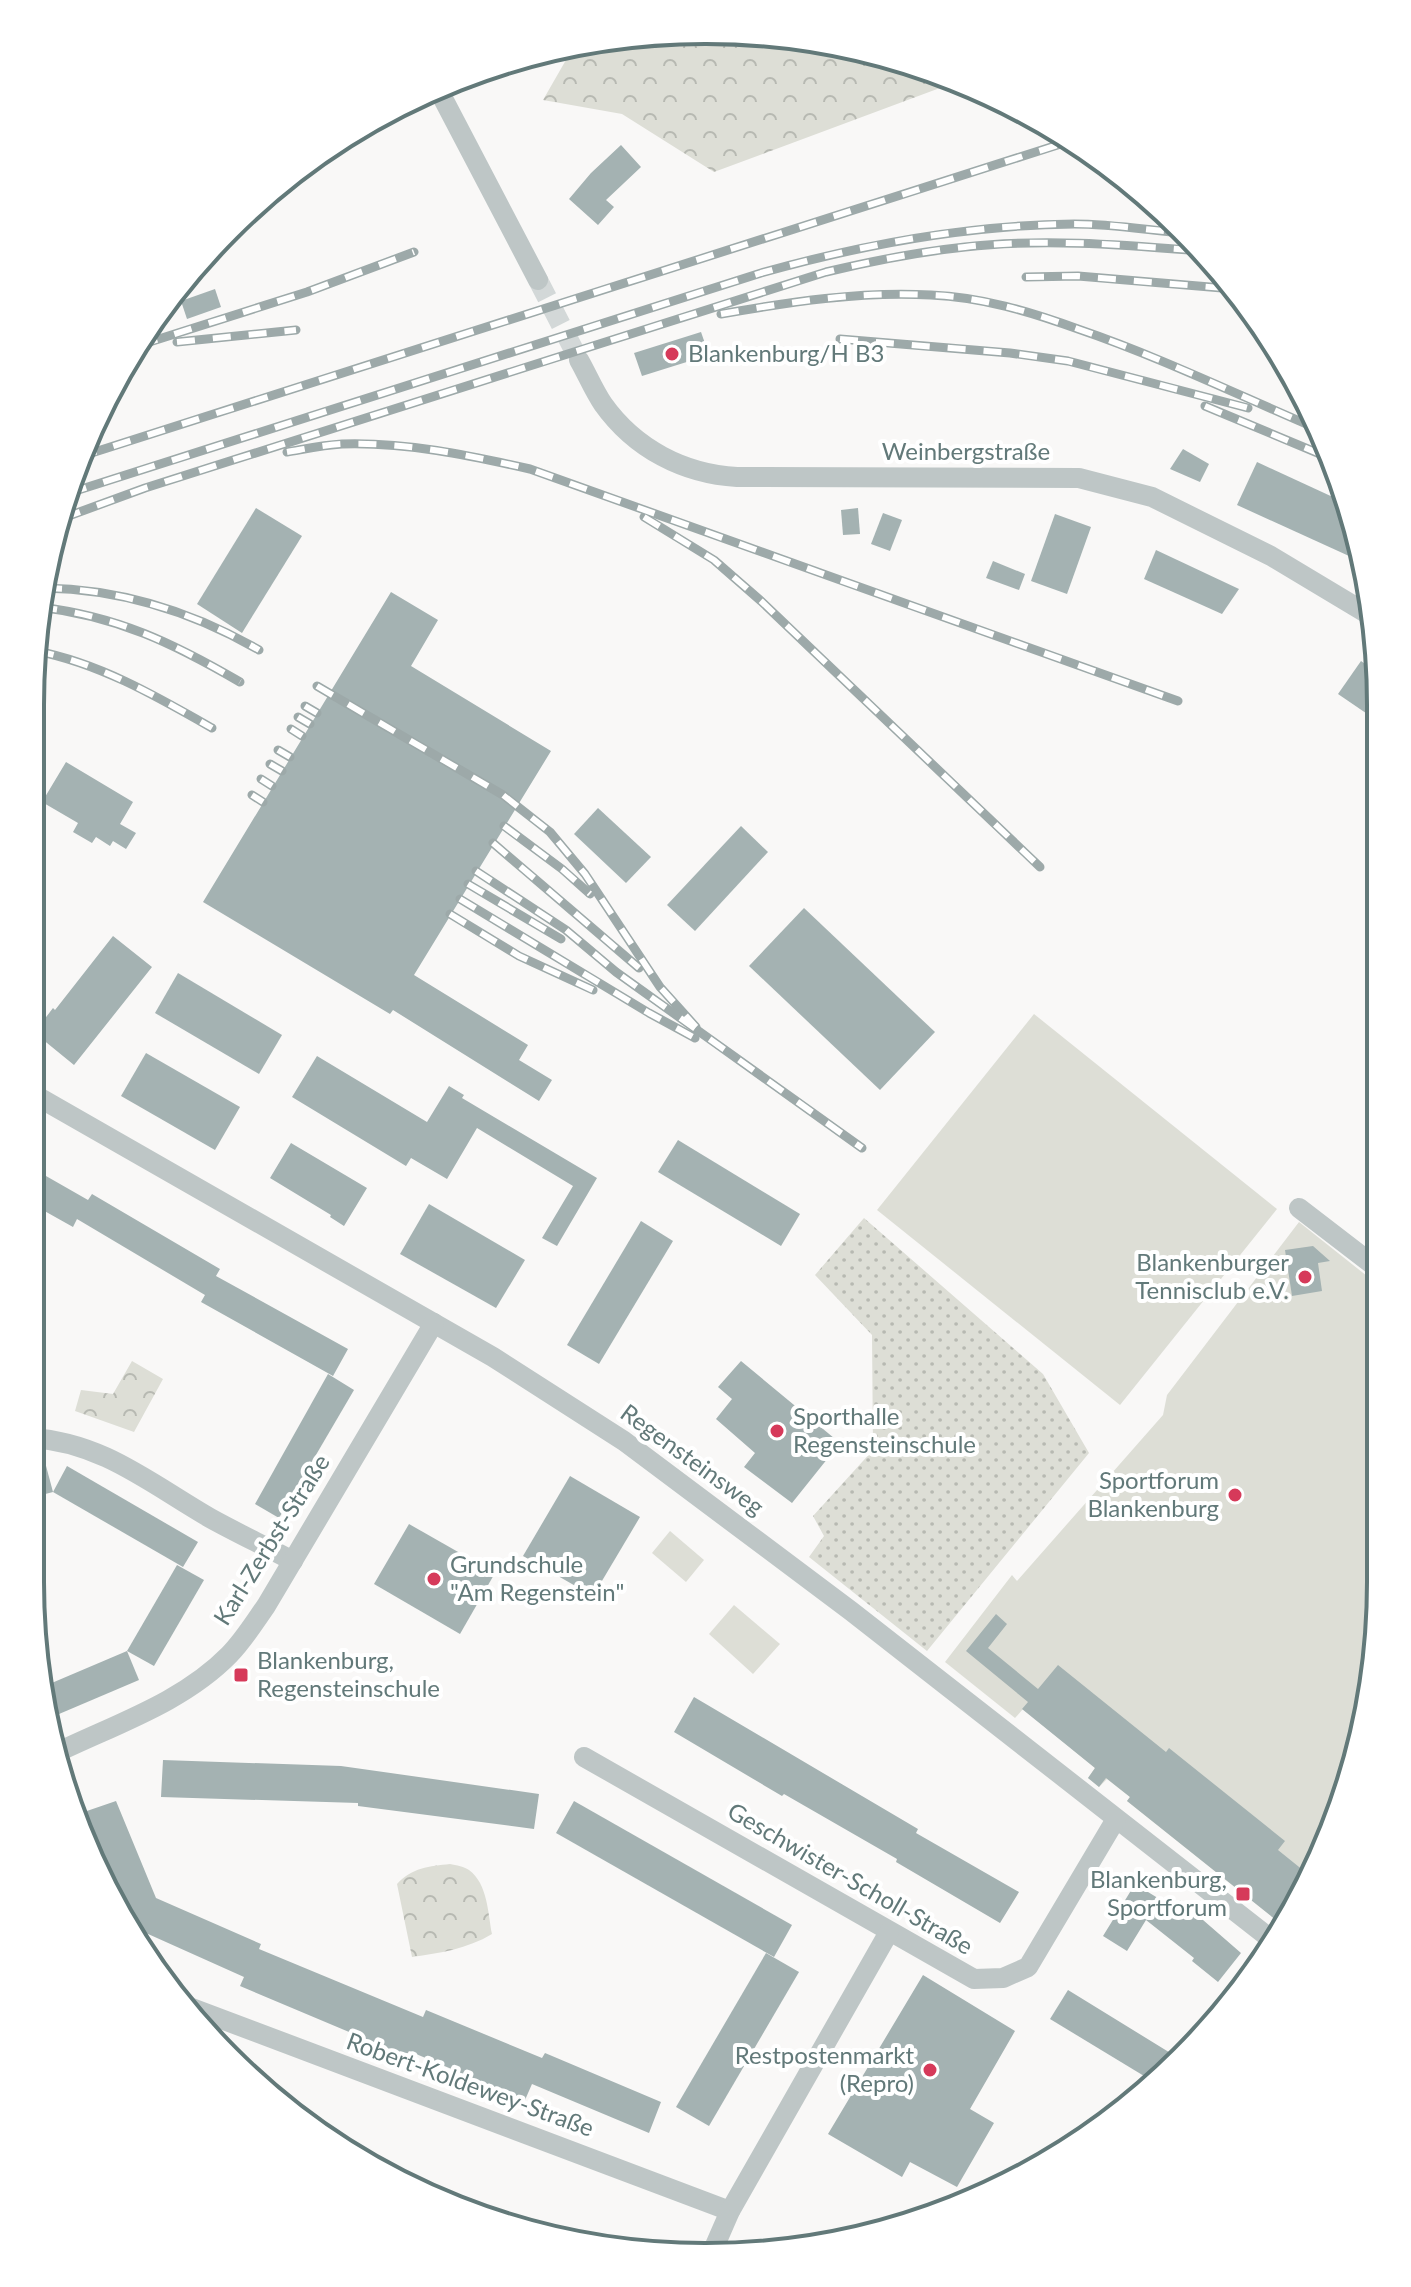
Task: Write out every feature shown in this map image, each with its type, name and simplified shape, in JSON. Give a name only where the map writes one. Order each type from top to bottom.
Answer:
[{"type":"street","points":[[443,98],[538,280]]},
{"type":"street","name":"Weinbergstraße","points":[[579,360],[603,404],[625,429],[653,451],[688,469],[711,476],[737,477],[1079,478],[1152,497],[1271,556],[1359,609]]},
{"type":"street","name":"Regensteinsweg","points":[[44,1100],[434,1323],[531,1381],[678,1479],[1265,1934]]},
{"type":"street","points":[[1299,1208],[1367,1260]]},
{"type":"street","name":"Karl-Zerbst-Straße","points":[[66,1748],[177,1695],[214,1668],[239,1643],[266,1606],[434,1323]]},
{"type":"street","points":[[44,1439],[60,1440],[102,1455],[148,1479],[213,1520],[293,1561]]},
{"type":"street","name":"Geschwister-Scholl-Straße","points":[[584,1757],[974,1979],[1003,1978],[1028,1967],[1116,1819]]},
{"type":"street","points":[[716,2243],[730,2211],[889,1932]]},
{"type":"street","name":"Robert-Koldewey-Straße","points":[[204,2012],[730,2211]]},
{"type":"green space","points":[[662,45],[749,45],[792,50],[877,67],[941,87],[714,172],[622,114],[543,100],[566,59]]},
{"type":"green space","points":[[1034,1014],[1277,1209],[1120,1405],[877,1210]]},
{"type":"green space","points":[[864,1218],[1043,1374],[1089,1453],[927,1651],[809,1557],[824,1536],[813,1516],[873,1450],[872,1335],[815,1275]]},
{"type":"green space","name":"Sportforum Blankenburg","points":[[1299,1222],[1367,1276],[1367,1582],[1361,1668],[1354,1711],[1332,1794],[1299,1874],[1274,1919],[1127,1801],[1130,1797],[1107,1779],[1099,1787],[1088,1778],[1095,1768],[1023,1709],[1015,1718],[945,1662],[1012,1575],[1017,1581],[1163,1415],[1167,1395]]},
{"type":"green space","points":[[132,1361],[163,1379],[134,1432],[75,1411],[81,1390],[113,1394]]},
{"type":"green space","points":[[670,1531],[704,1560],[686,1582],[652,1553]]},
{"type":"green space","points":[[734,1605],[780,1644],[753,1674],[709,1634]]},
{"type":"green space","points":[[450,1864],[469,1870],[480,1883],[492,1934],[463,1947],[412,1957],[397,1884],[415,1871]]},
{"type":"building","points":[[621,145],[641,167],[606,200],[614,207],[598,225],[569,199]]},
{"type":"building","points":[[215,289],[221,307],[187,319],[183,300]]},
{"type":"building","name":"Blankenburg/H B3","points":[[701,332],[709,355],[642,376],[634,353]]},
{"type":"building","points":[[1183,449],[1209,464],[1200,482],[1170,469]]},
{"type":"building","points":[[1257,462],[1333,497],[1349,556],[1237,505]]},
{"type":"building","points":[[256,508],[302,536],[242,633],[197,604]]},
{"type":"building","points":[[858,508],[860,534],[843,535],[841,510]]},
{"type":"building","points":[[883,513],[902,520],[890,551],[871,544]]},
{"type":"building","points":[[1055,514],[1091,527],[1067,594],[1031,581]]},
{"type":"building","points":[[1156,550],[1239,589],[1222,614],[1144,579]]},
{"type":"building","points":[[993,561],[1025,574],[1019,590],[986,578]]},
{"type":"building","points":[[391,592],[438,620],[411,666],[551,751],[414,975],[528,1045],[519,1060],[552,1080],[539,1101],[393,1010],[390,1014],[203,902]]},
{"type":"building","points":[[1361,661],[1366,665],[1367,714],[1338,694]]},
{"type":"building","points":[[66,762],[133,802],[120,824],[136,833],[126,849],[113,841],[110,846],[96,837],[92,843],[73,832],[78,823],[44,803]]},
{"type":"building","points":[[598,808],[651,857],[626,883],[574,834]]},
{"type":"building","points":[[741,826],[768,852],[695,931],[667,905]]},
{"type":"building","points":[[804,908],[935,1032],[880,1090],[749,966]]},
{"type":"building","points":[[113,936],[152,967],[74,1065],[44,1041],[44,1020],[53,1008],[55,1010]]},
{"type":"building","points":[[178,973],[282,1035],[259,1074],[155,1013]]},
{"type":"building","points":[[146,1053],[240,1107],[215,1150],[121,1096]]},
{"type":"building","points":[[317,1056],[427,1122],[449,1086],[464,1095],[462,1098],[597,1178],[557,1246],[542,1238],[573,1186],[477,1128],[447,1179],[411,1158],[406,1166],[292,1097]]},
{"type":"building","points":[[678,1140],[800,1214],[781,1246],[658,1172]]},
{"type":"building","points":[[291,1143],[367,1188],[344,1226],[270,1178]]},
{"type":"building","points":[[44,1175],[88,1200],[92,1194],[220,1269],[216,1276],[348,1349],[333,1376],[201,1302],[205,1295],[77,1219],[73,1227],[44,1211]]},
{"type":"building","points":[[429,1204],[525,1260],[496,1308],[400,1254]]},
{"type":"building","points":[[641,1221],[673,1241],[599,1364],[567,1345]]},
{"type":"building","name":"Blankenburger Tennisclub e.V.","points":[[1313,1246],[1330,1261],[1318,1263],[1322,1291],[1292,1296],[1285,1250]]},
{"type":"building","name":"Sporthalle Regensteinschule","points":[[741,1361],[840,1443],[792,1503],[744,1467],[755,1453],[716,1419],[732,1399],[718,1387]]},
{"type":"building","points":[[328,1374],[354,1390],[279,1518],[255,1504]]},
{"type":"building","points":[[44,1462],[53,1492],[44,1494]]},
{"type":"building","points":[[67,1466],[198,1542],[183,1567],[53,1492]]},
{"type":"building","points":[[570,1476],[640,1517],[593,1596],[523,1556]]},
{"type":"building","name":"Grundschule \"Am Regenstein\"","points":[[409,1524],[495,1573],[460,1634],[374,1584]]},
{"type":"building","points":[[177,1565],[204,1580],[154,1666],[127,1651]]},
{"type":"building","points":[[996,1614],[1007,1624],[988,1648],[1038,1689],[1058,1665],[1166,1752],[1169,1748],[1285,1841],[1278,1850],[1301,1869],[1274,1919],[1127,1801],[1130,1797],[1106,1778],[1099,1787],[1088,1778],[1095,1768],[1022,1709],[1028,1702],[966,1651]]},
{"type":"building","points":[[127,1651],[139,1680],[58,1715],[52,1683]]},
{"type":"building","points":[[694,1697],[918,1829],[916,1833],[1019,1892],[1000,1923],[896,1862],[897,1859],[674,1732]]},
{"type":"building","points":[[163,1760],[341,1766],[539,1794],[534,1829],[358,1806],[358,1803],[161,1797]]},
{"type":"building","points":[[116,1801],[156,1898],[261,1944],[259,1949],[423,2017],[426,2010],[542,2058],[545,2053],[661,2102],[649,2133],[532,2084],[525,2100],[409,2051],[406,2056],[240,1986],[244,1977],[145,1933],[112,1874],[85,1811]]},
{"type":"building","points":[[574,1801],[792,1925],[774,1957],[556,1833]]},
{"type":"building","points":[[1135,1884],[1174,1908],[1180,1900],[1241,1953],[1218,1982],[1192,1961],[1194,1958],[1146,1920],[1127,1951],[1103,1936]]},
{"type":"building","points":[[766,1953],[799,1972],[709,2126],[676,2107]]},
{"type":"building","name":"Restpostenmarkt (Repro)","points":[[923,1975],[1015,2031],[970,2109],[994,2123],[957,2187],[910,2162],[902,2177],[828,2134]]},
{"type":"building","points":[[1068,1990],[1169,2052],[1145,2076],[1050,2019]]},
{"type":"tunnel","points":[[538,280],[579,360]]},
{"type":"railway","points":[[94,452],[1057,145]]},
{"type":"railway","points":[[80,489],[761,273],[838,253],[956,232],[1034,225],[1102,225],[1166,231]]},
{"type":"railway","points":[[73,514],[145,488],[826,272],[912,254],[994,244],[1084,243],[1184,250]]},
{"type":"railway","points":[[153,341],[307,292],[414,252]]},
{"type":"railway","points":[[1026,277],[1078,276],[1218,288]]},
{"type":"railway","points":[[721,314],[852,296],[931,295],[988,302],[1109,340],[1303,423]]},
{"type":"railway","points":[[177,342],[296,330]]},
{"type":"railway","points":[[840,339],[1068,361],[1248,408]]},
{"type":"railway","points":[[1205,406],[1317,453]]},
{"type":"railway","points":[[287,452],[342,444],[390,445],[460,454],[530,469],[1178,701]]},
{"type":"railway","points":[[644,517],[714,560],[761,601],[1040,867]]},
{"type":"railway","points":[[55,588],[100,593],[155,605],[208,624],[259,650]]},
{"type":"railway","points":[[52,609],[94,617],[144,633],[240,682]]},
{"type":"railway","points":[[46,653],[105,672],[212,728]]},
{"type":"railway","points":[[317,686],[503,795],[550,832],[585,874],[660,987],[696,1027]]},
{"type":"railway","points":[[305,706],[317,713]]},
{"type":"railway","points":[[298,717],[310,724]]},
{"type":"railway","points":[[291,729],[302,736]]},
{"type":"railway","points":[[278,750],[290,757]]},
{"type":"railway","points":[[270,764],[282,771]]},
{"type":"railway","points":[[261,779],[272,786]]},
{"type":"railway","points":[[252,795],[263,802]]},
{"type":"railway","points":[[504,826],[590,894]]},
{"type":"railway","points":[[493,843],[639,968]]},
{"type":"railway","points":[[476,871],[566,930],[616,972],[862,1148]]},
{"type":"railway","points":[[468,884],[561,939]]},
{"type":"railway","points":[[460,899],[695,1038]]},
{"type":"railway","points":[[450,914],[519,956],[593,990]]},
{"type":"place","name":"Blankenburg/H B3","points":[[672,354]]},
{"type":"place","name":"Blankenburger Tennisclub e.V.","points":[[1305,1277]]},
{"type":"place","name":"Sporthalle Regensteinschule","points":[[777,1431]]},
{"type":"place","name":"Sportforum Blankenburg","points":[[1235,1495]]},
{"type":"place","name":"Grundschule \"Am Regenstein\"","points":[[434,1579]]},
{"type":"place","name":"Blankenburg, Regensteinschule","points":[[241,1675]]},
{"type":"place","name":"Blankenburg, Sportforum","points":[[1243,1894]]},
{"type":"place","name":"Restpostenmarkt (Repro)","points":[[930,2070]]}]
